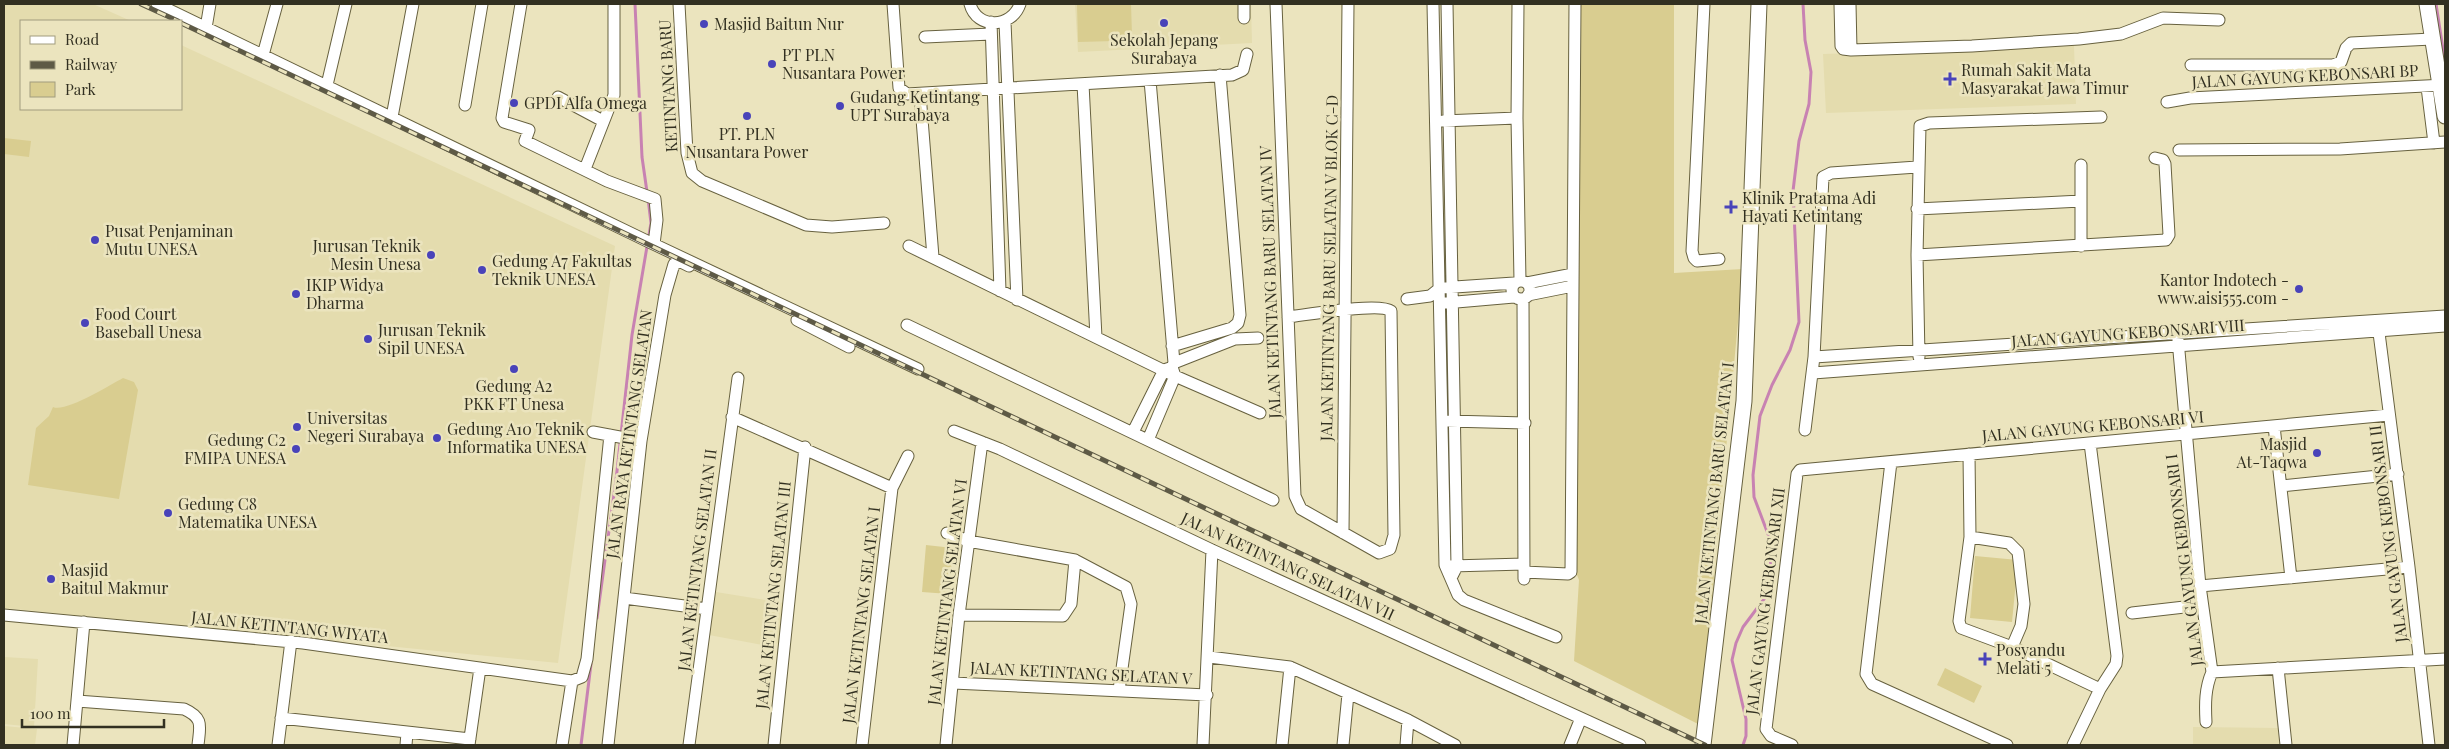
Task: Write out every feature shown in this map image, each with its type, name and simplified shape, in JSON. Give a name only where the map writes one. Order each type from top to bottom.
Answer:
[{"type":"street","points":[[157,4],[918,369]]},
{"type":"street","points":[[206,28],[210,4]]},
{"type":"street","points":[[263,55],[277,4]]},
{"type":"street","points":[[327,85],[346,4]]},
{"type":"street","points":[[392,117],[413,4]]},
{"type":"street","points":[[465,106],[482,4]]},
{"type":"street","points":[[521,4],[503,120],[529,130],[526,141],[538,148],[607,181],[651,198],[657,220],[652,243]]},
{"type":"street","points":[[585,169],[614,96],[616,84],[614,4]]},
{"type":"street","name":"KETINTANG BARU","points":[[679,4],[687,153],[692,173],[702,181],[806,225],[832,227],[884,223]]},
{"type":"street","points":[[893,4],[899,88],[907,94],[1239,73],[1243,70],[1247,54]]},
{"type":"street","points":[[970,4],[978,17],[991,28],[1000,291]]},
{"type":"street","points":[[925,37],[991,28],[1006,22],[1016,14],[1020,4]]},
{"type":"street","points":[[1244,4],[1244,18]]},
{"type":"street","name":"JALAN KETINTANG BARU SELATAN IV","points":[[1276,4],[1296,502],[1301,509],[1343,533]]},
{"type":"street","name":"JALAN KETINTANG BARU SELATAN V BLOK C-D","points":[[1343,533],[1348,4]]},
{"type":"street","points":[[1433,4],[1446,288]]},
{"type":"street","points":[[1447,4],[1449,121],[1442,421],[1445,565],[1458,595],[1464,600],[1556,637]]},
{"type":"street","points":[[1518,4],[1517,118],[1520,282]]},
{"type":"street","points":[[1704,4],[1692,251],[1697,261],[1718,259]]},
{"type":"street","name":"JALAN KETINTANG BARU SELATAN I","points":[[1703,745],[1744,401],[1750,301],[1754,113],[1760,4]]},
{"type":"street","points":[[1840,4],[1841,46],[1843,49],[1850,50],[1972,46],[2079,39],[2121,34],[2163,18],[2219,20]]},
{"type":"street","points":[[1850,4],[1850,50]]},
{"type":"street","points":[[2179,150],[2340,149],[2440,143],[2438,86],[2440,57],[2432,40],[2427,4]]},
{"type":"street","points":[[1445,565],[1524,572],[1568,574],[1572,572],[1576,8]]},
{"type":"street","points":[[1006,22],[1017,300]]},
{"type":"street","points":[[2191,65],[2333,64],[2341,62],[2346,48],[2351,43],[2432,40]]},
{"type":"street","points":[[1172,346],[1232,328],[1238,323],[1240,315],[1220,75]]},
{"type":"street","points":[[1148,440],[1171,369],[1172,346],[1150,80]]},
{"type":"street","points":[[1083,84],[1096,337]]},
{"type":"street","points":[[2438,86],[2445,116]]},
{"type":"street","name":"JALAN GAYUNG KEBONSARI BP","points":[[2167,102],[2190,98],[2438,86]]},
{"type":"street","points":[[920,94],[933,257]]},
{"type":"street","points":[[558,97],[603,121]]},
{"type":"street","points":[[1920,365],[1918,350],[1917,254],[1919,128],[1924,124],[2102,117]]},
{"type":"street","points":[[1437,120],[1517,118]]},
{"type":"street","points":[[1917,254],[2081,246],[2168,238],[2166,164],[2163,160],[2155,158]]},
{"type":"street","points":[[2080,165],[2081,246]]},
{"type":"street","points":[[1805,430],[1813,373],[1823,177],[1831,173],[1918,168]]},
{"type":"street","points":[[1917,209],[2081,201]]},
{"type":"street","points":[[909,246],[1017,300],[1171,369],[1260,413]]},
{"type":"street","name":"JALAN RAYA KETINTANG SELATAN","points":[[608,745],[624,598],[637,440],[665,294],[676,262],[681,262],[738,290],[849,347]]},
{"type":"street","points":[[1407,299],[1430,296],[1446,288],[1520,282],[1573,274]]},
{"type":"street","points":[[1520,282],[1512,287],[1522,297],[1525,423],[1524,572]]},
{"type":"street","points":[[1520,282],[1530,289],[1522,297]]},
{"type":"street","points":[[1430,296],[1446,303],[1522,297],[1573,286]]},
{"type":"street","points":[[1446,303],[1455,421],[1457,566],[1452,578]]},
{"type":"street","points":[[1288,317],[1345,309],[1384,308],[1391,311],[1394,535],[1390,549],[1379,553],[1343,533]]},
{"type":"street","name":"JALAN GAYUNG KEBONSARI VIII","points":[[1813,373],[2178,346],[2378,326],[2445,316]]},
{"type":"street","points":[[907,325],[1273,500]]},
{"type":"street","name":"JALAN GAYUNG KEBONSARI VIII","points":[[1814,357],[2178,333],[2378,326],[2445,326]]},
{"type":"street","name":"JALAN GAYUNG KEBONSARI II","points":[[2378,326],[2410,567],[2429,745]]},
{"type":"street","name":"JALAN GAYUNG KEBONSARI I","points":[[2178,333],[2200,586],[2212,672],[2445,658]]},
{"type":"street","points":[[1133,432],[1171,369],[1235,340],[1258,338]]},
{"type":"street","name":"JALAN KETINTANG SELATAN II","points":[[689,745],[738,378]]},
{"type":"street","name":"JALAN GAYUNG KEBONSARI VI","points":[[1800,470],[2389,415]]},
{"type":"street","points":[[732,417],[805,447],[892,488]]},
{"type":"street","points":[[1442,421],[1525,423]]},
{"type":"street","points":[[2274,426],[2291,578]]},
{"type":"street","name":"JALAN KETINTANG SELATAN VII","points":[[954,431],[982,442],[1212,550],[1640,745]]},
{"type":"street","points":[[593,432],[637,440]]},
{"type":"street","points":[[562,745],[572,681],[582,678],[587,659],[615,436]]},
{"type":"street","name":"JALAN KETINTANG SELATAN VI","points":[[946,745],[959,615],[982,442]]},
{"type":"street","points":[[2073,745],[2100,689],[2116,664],[2117,650],[2090,443]]},
{"type":"street","name":"JALAN KETINTANG SELATAN III","points":[[774,745],[805,447]]},
{"type":"street","points":[[1969,454],[1970,537],[1960,627],[1962,630],[2012,647],[2100,689]]},
{"type":"street","name":"JALAN KETINTANG SELATAN I","points":[[862,745],[892,488],[908,456]]},
{"type":"street","points":[[1891,462],[1866,674],[1872,684],[2007,745]]},
{"type":"street","name":"JALAN GAYUNG KEBONSARI XII","points":[[1792,745],[1771,736],[1766,729],[1797,474],[1800,470]]},
{"type":"street","points":[[2281,486],[2398,474]]},
{"type":"street","points":[[947,533],[968,541],[1075,560],[1126,587],[1130,594],[1131,604],[1119,690]]},
{"type":"street","points":[[1970,537],[2009,543],[2018,552],[2024,604],[2021,626],[2012,647]]},
{"type":"street","points":[[1203,745],[1209,657],[1212,550]]},
{"type":"street","points":[[959,615],[1053,618],[1063,616],[1071,604],[1075,560]]},
{"type":"street","points":[[2200,586],[2410,567]]},
{"type":"street","points":[[624,598],[707,608]]},
{"type":"street","points":[[2132,613],[2202,605]]},
{"type":"street","name":"JALAN KETINTANG WIYATA","points":[[4,615],[291,641],[572,681]]},
{"type":"street","points":[[73,745],[84,622]]},
{"type":"street","points":[[278,745],[291,641]]},
{"type":"street","points":[[1209,657],[1290,667],[1408,720],[1454,745]]},
{"type":"street","points":[[1282,745],[1290,667]]},
{"type":"street","points":[[280,718],[407,732],[470,742],[480,668]]},
{"type":"street","points":[[2278,668],[2286,745]]},
{"type":"street","points":[[2206,722],[2205,700],[2212,672]]},
{"type":"street","name":"JALAN KETINTANG SELATAN V","points":[[952,683],[1207,695]]},
{"type":"street","points":[[1343,745],[1348,694]]},
{"type":"street","points":[[77,701],[184,709],[196,716],[200,723],[198,745]]},
{"type":"street","points":[[1570,745],[1581,718]]},
{"type":"street","points":[[1406,745],[1408,720]]},
{"type":"street","points":[[406,745],[407,732]]},
{"type":"shaded area","name":"Universitas Negeri Surabaya","points":[[4,4],[93,4],[129,20],[20,20],[20,110],[182,110],[182,45],[615,246],[558,663],[4,608]]},
{"type":"shaded area","name":"Sekolah Jepang Surabaya","points":[[1075,4],[1251,4],[1252,43],[1078,52]]},
{"type":"shaded area","name":"Rumah Sakit Mata Masyarakat Jawa Timur","points":[[2074,46],[2076,104],[1826,113],[1823,54]]},
{"type":"shaded area","points":[[716,592],[784,603],[779,643],[768,646],[709,635]]},
{"type":"shaded area","points":[[4,657],[38,659],[34,727],[4,724]]},
{"type":"shaded area","points":[[4,726],[37,729],[35,745],[4,745]]},
{"type":"shaded area","points":[[2193,727],[2278,728],[2279,745],[2193,745]]},
{"type":"green space","points":[[1077,4],[1131,4],[1132,35],[1115,35],[1115,41],[1078,42]]},
{"type":"green space","points":[[1674,4],[1674,273],[1743,269],[1700,725],[1574,661],[1579,580],[1575,570],[1580,5]]},
{"type":"green space","points":[[4,138],[31,141],[29,157],[4,154]]},
{"type":"green space","points":[[123,378],[134,382],[138,390],[119,499],[28,485],[36,428],[49,416],[53,407],[59,408],[77,402]]},
{"type":"green space","points":[[926,545],[953,548],[949,594],[922,592]]},
{"type":"green space","points":[[1975,556],[2018,560],[2012,622],[1970,618]]},
{"type":"green space","points":[[1945,668],[1982,686],[1974,703],[1937,685]]},
{"type":"waterway","points":[[635,4],[642,157],[647,192]]},
{"type":"waterway","points":[[1743,745],[1746,736],[1746,719],[1732,660],[1736,643],[1743,627],[1770,591],[1771,542],[1754,497],[1753,475],[1760,416],[1772,385],[1790,350],[1799,322],[1793,191],[1799,141],[1809,104],[1811,72],[1805,40],[1803,4]]},
{"type":"waterway","points":[[2436,4],[2445,62]]},
{"type":"waterway","points":[[597,618],[616,480],[632,335],[651,223],[648,198]]},
{"type":"waterway","points":[[581,745],[591,664]]},
{"type":"railway","points":[[141,4],[176,20]]},
{"type":"railway","points":[[182,23],[1705,745]]},
{"type":"place","name":"Sekolah Jepang Surabaya","points":[[1164,23]]},
{"type":"place","name":"Masjid Baitun Nur","points":[[704,24]]},
{"type":"place","name":"PT PLN Nusantara Power","points":[[772,64]]},
{"type":"place","name":"Rumah Sakit Mata Masyarakat Jawa Timur","points":[[1950,79]]},
{"type":"place","name":"GPDI Alfa Omega","points":[[514,103]]},
{"type":"place","name":"Gudang Ketintang UPT Surabaya","points":[[840,106]]},
{"type":"place","name":"PT. PLN Nusantara Power","points":[[747,116]]},
{"type":"place","name":"Klinik Pratama Adi Hayati Ketintang","points":[[1731,207]]},
{"type":"place","name":"Pusat Penjaminan Mutu UNESA","points":[[95,240]]},
{"type":"place","name":"Jurusan Teknik Mesin Unesa","points":[[431,255]]},
{"type":"place","name":"Gedung A7 Fakultas Teknik UNESA","points":[[482,270]]},
{"type":"place","name":"Kantor Indotech - www.aisi555.com -","points":[[2299,289]]},
{"type":"place","name":"IKIP Widya Dharma","points":[[296,294]]},
{"type":"place","name":"Food Court Baseball Unesa","points":[[85,323]]},
{"type":"place","name":"Jurusan Teknik Sipil UNESA","points":[[368,339]]},
{"type":"place","name":"Gedung A2 PKK FT Unesa","points":[[514,369]]},
{"type":"place","name":"Universitas Negeri Surabaya","points":[[297,427]]},
{"type":"place","name":"Gedung A10 Teknik Informatika UNESA","points":[[437,438]]},
{"type":"place","name":"Gedung C2 FMIPA UNESA","points":[[296,449]]},
{"type":"place","name":"Masjid At-Taqwa","points":[[2317,453]]},
{"type":"place","name":"Gedung C8 Matematika UNESA","points":[[168,513]]},
{"type":"place","name":"Masjid Baitul Makmur","points":[[51,579]]},
{"type":"place","name":"Posyandu Melati 5","points":[[1985,659]]}]
